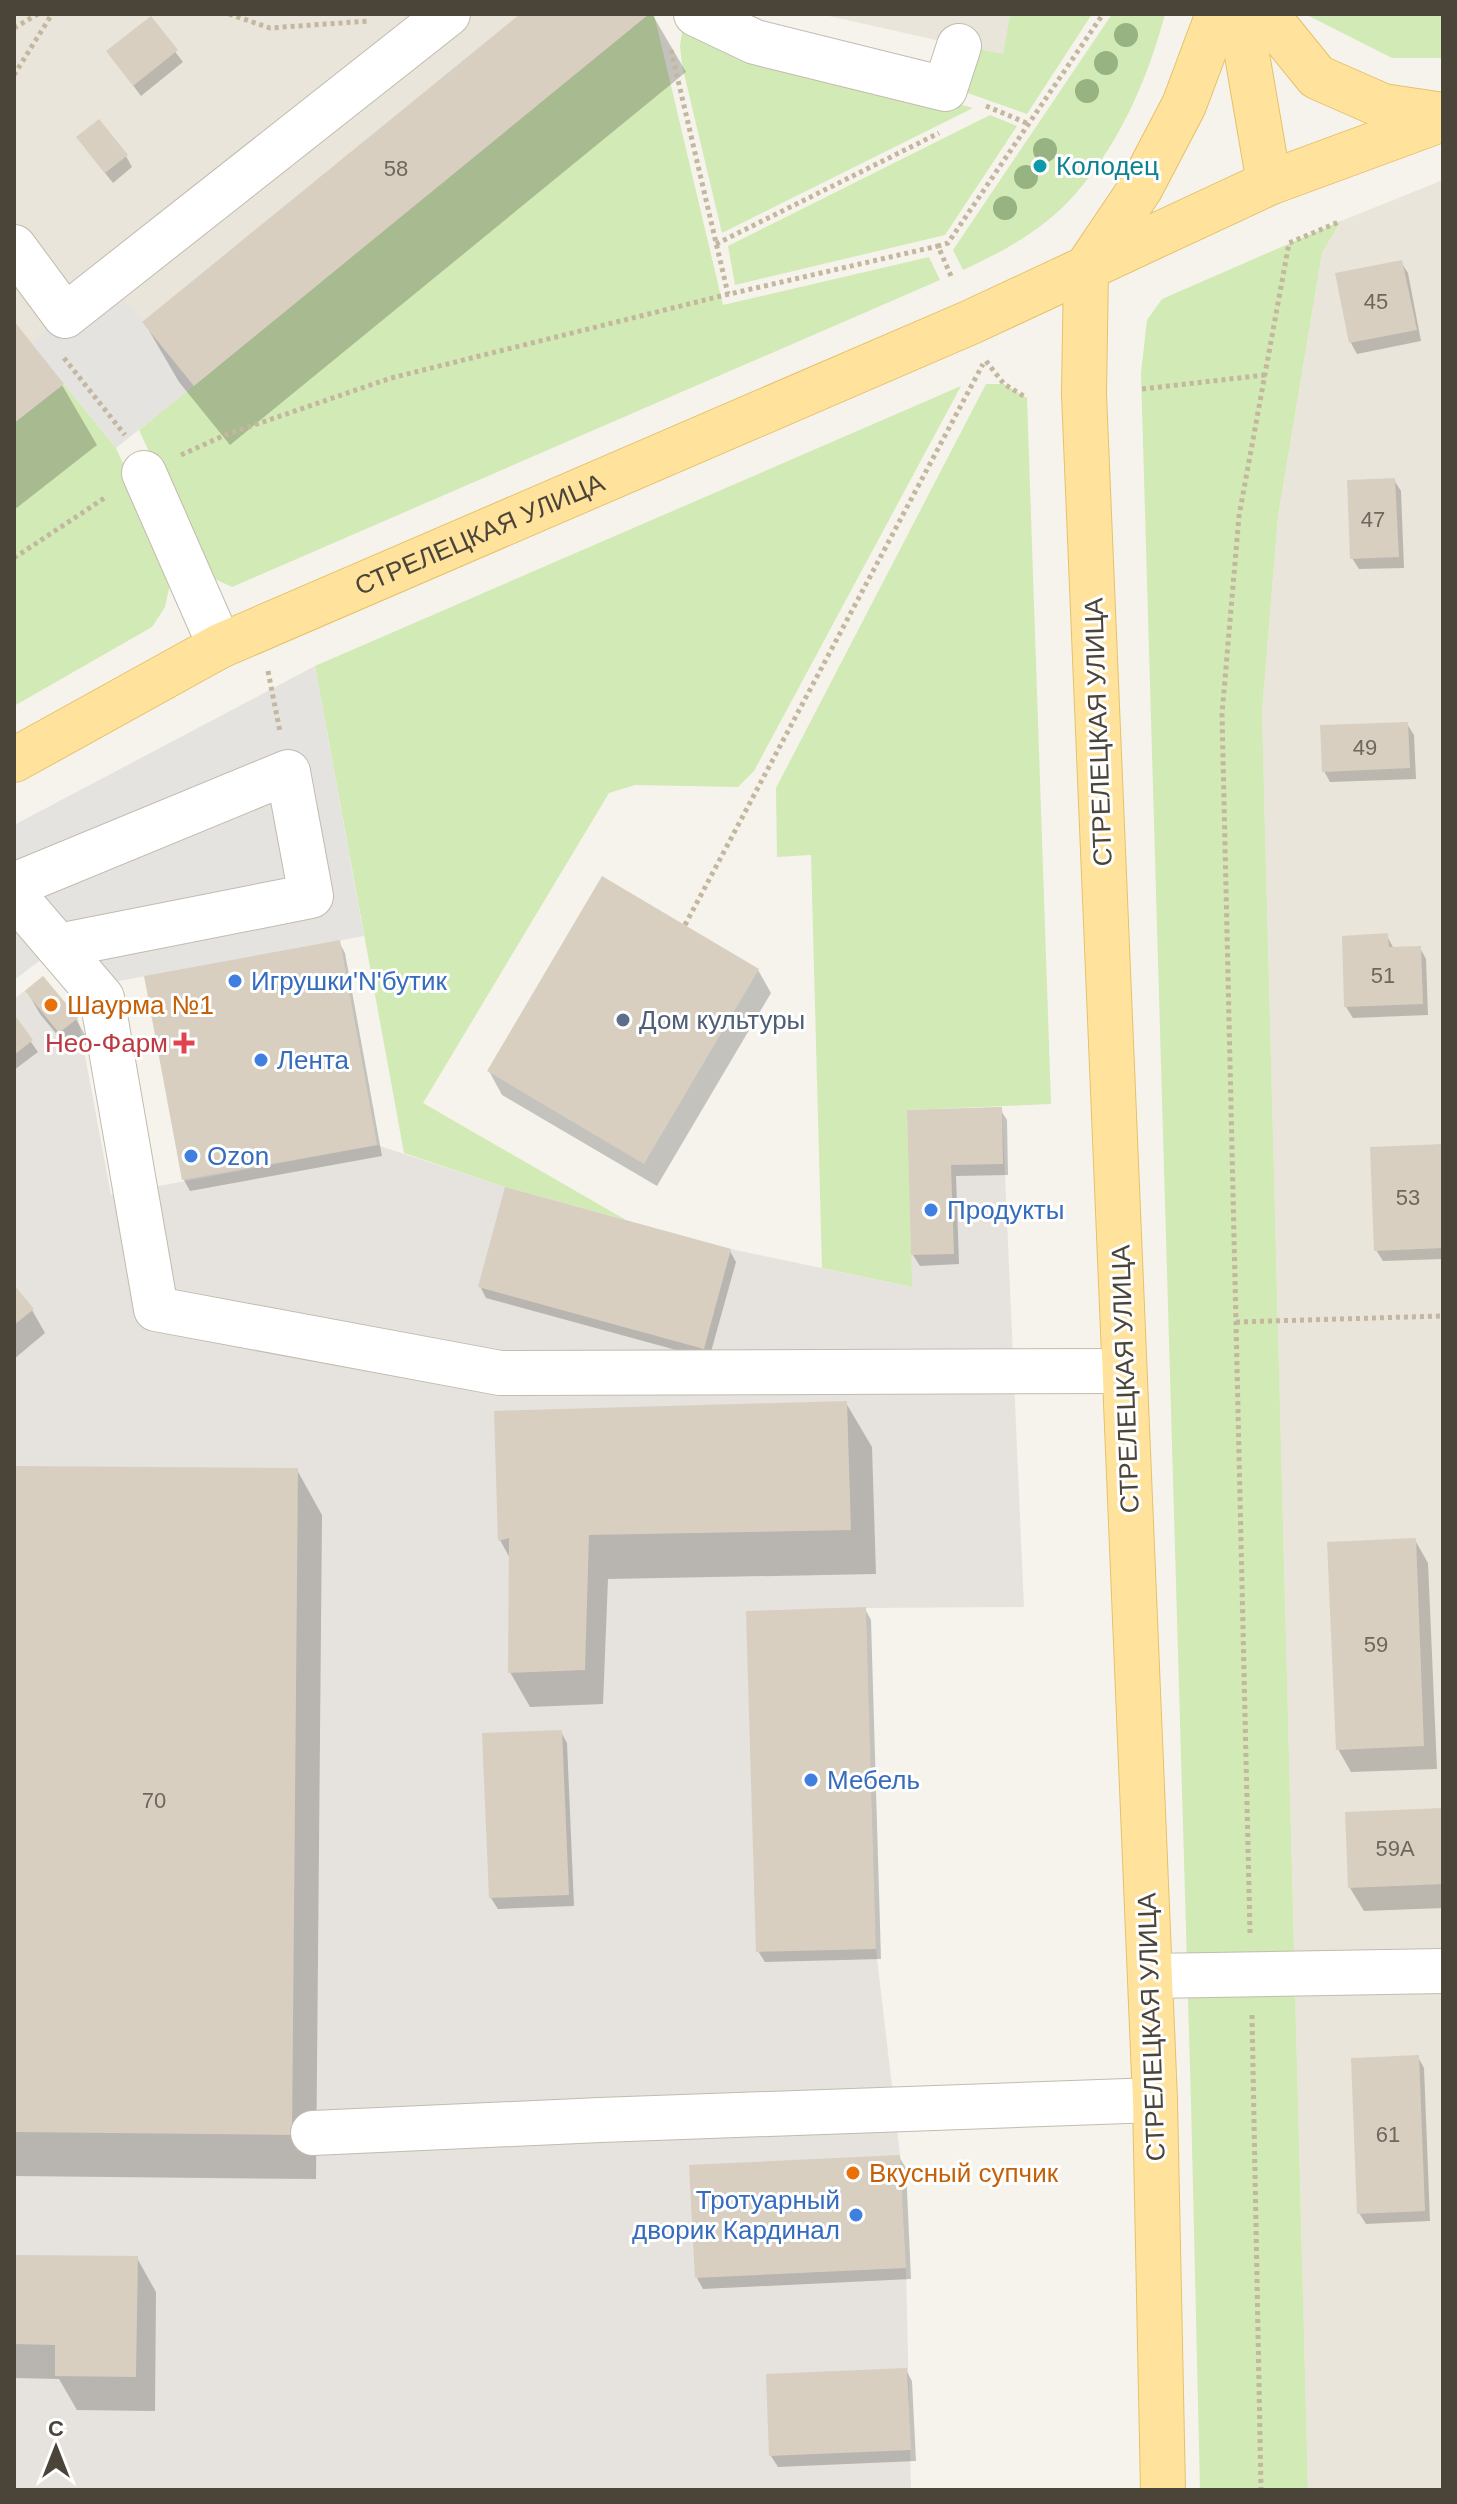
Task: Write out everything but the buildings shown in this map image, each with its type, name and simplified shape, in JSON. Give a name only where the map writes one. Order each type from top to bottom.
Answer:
[{"type":"main road","points":[[1086,269],[1140,189],[1184,105],[1218,14]]},
{"type":"main road","points":[[1240,14],[1269,183]]},
{"type":"main road","points":[[1266,14],[1317,77],[1383,106],[1443,117]]},
{"type":"main road","points":[[1086,269],[1269,183],[1443,117]]},
{"type":"main road","name":"СТРЕЛЕЦКАЯ УЛИЦА","points":[[14,760],[220,646],[971,322],[1086,269],[1084,394],[1155,2100],[1163,2490]]},
{"type":"street","points":[[14,247],[65,316],[441,20]]},
{"type":"street","points":[[682,25],[945,89],[959,46]]},
{"type":"street","points":[[144,473],[220,646]]},
{"type":"street","points":[[14,885],[288,772],[311,896],[58,946]]},
{"type":"street","points":[[14,895],[102,998],[156,1309],[500,1373],[1124,1371]]},
{"type":"street","points":[[1150,1976],[1443,1971]]},
{"type":"street","points":[[313,2133],[1155,2100]]},
{"type":"path","points":[[14,28],[38,14]]},
{"type":"path","points":[[14,75],[52,14]]},
{"type":"path","points":[[229,14],[270,28],[360,20],[441,20]]},
{"type":"path","points":[[14,558],[144,473],[225,435],[391,378],[948,243],[1103,14]]},
{"type":"path","points":[[682,25],[716,244],[728,294]]},
{"type":"path","points":[[976,115],[990,108]]},
{"type":"path","points":[[1002,113],[1029,124]]},
{"type":"path","points":[[716,244],[949,128]]},
{"type":"path","points":[[1261,2490],[1222,714],[1239,516],[1289,243],[1341,221]]},
{"type":"path","points":[[938,246],[951,276]]},
{"type":"path","points":[[60,353],[127,439],[144,473]]},
{"type":"path","points":[[685,925],[986,360],[1004,384],[1027,398]]},
{"type":"path","points":[[1142,389],[1265,375]]},
{"type":"path","points":[[1236,1322],[1443,1316]]},
{"type":"shaded area","points":[[14,14],[649,14],[194,386],[142,322],[14,423]]},
{"type":"shaded area","points":[[820,14],[1010,14],[1003,55]]},
{"type":"shaded area","points":[[1443,180],[1443,2490],[1308,2490],[1262,712],[1278,516],[1322,253],[1341,221]]},
{"type":"shaded area","points":[[109,281],[194,386],[116,448],[31,343]]},
{"type":"shaded area","points":[[315,666],[364,936],[92,986],[58,947],[14,980],[14,825]]},
{"type":"shaded area","points":[[43,976],[78,1018],[111,1195],[377,1145],[505,1187],[731,1249],[911,1287],[907,1110],[1002,1107],[1024,1607],[866,1608],[876,1949],[900,2155],[911,2490],[14,2490],[14,999]]},
{"type":"green space","points":[[649,14],[654,14],[723,305],[929,257],[940,280],[232,587],[215,579],[190,541],[139,430]]},
{"type":"green space","points":[[1010,14],[1092,14],[1027,114],[959,90],[973,48],[1003,54]]},
{"type":"green space","points":[[1112,14],[1165,14],[1139,90],[1115,139],[1084,184],[1055,214],[1018,242],[963,270],[953,250]]},
{"type":"green space","points":[[1305,14],[1443,14],[1443,58],[1392,58]]},
{"type":"green space","points":[[683,27],[973,108],[722,233],[682,65],[680,46]]},
{"type":"green space","points":[[990,115],[1017,126],[945,235],[735,285],[728,246]]},
{"type":"green space","points":[[1341,221],[1322,253],[1278,516],[1262,712],[1308,2490],[1200,2490],[1141,373],[1147,320],[1162,299]]},
{"type":"green space","points":[[64,384],[116,448],[163,551],[169,588],[165,607],[152,627],[14,706],[14,423]]},
{"type":"green space","points":[[986,384],[1004,384],[1027,398],[1051,1104],[907,1110],[912,1287],[822,1268],[811,855],[777,857],[776,788]]},
{"type":"green space","points":[[961,386],[754,771],[738,787],[635,785],[609,793],[423,1103],[626,1220],[505,1187],[404,1153],[315,666]]},
{"type":"place","name":"Колодец","points":[[1040,166]]},
{"type":"place","name":"Игрушки'N'бутик","points":[[235,981]]},
{"type":"place","name":"Шаурма №1","points":[[51,1005]]},
{"type":"place","name":"Дом культуры","points":[[623,1020]]},
{"type":"place","name":"Нео-Фарм","points":[[184,1043]]},
{"type":"place","name":"Лента","points":[[261,1060]]},
{"type":"place","name":"Ozon","points":[[191,1156]]},
{"type":"place","name":"Продукты","points":[[931,1210]]},
{"type":"place","name":"Мебель","points":[[811,1780]]},
{"type":"place","name":"Вкусный супчик","points":[[853,2173]]},
{"type":"place","name":"Тротуарный дворик Кардинал","points":[[856,2215]]}]
